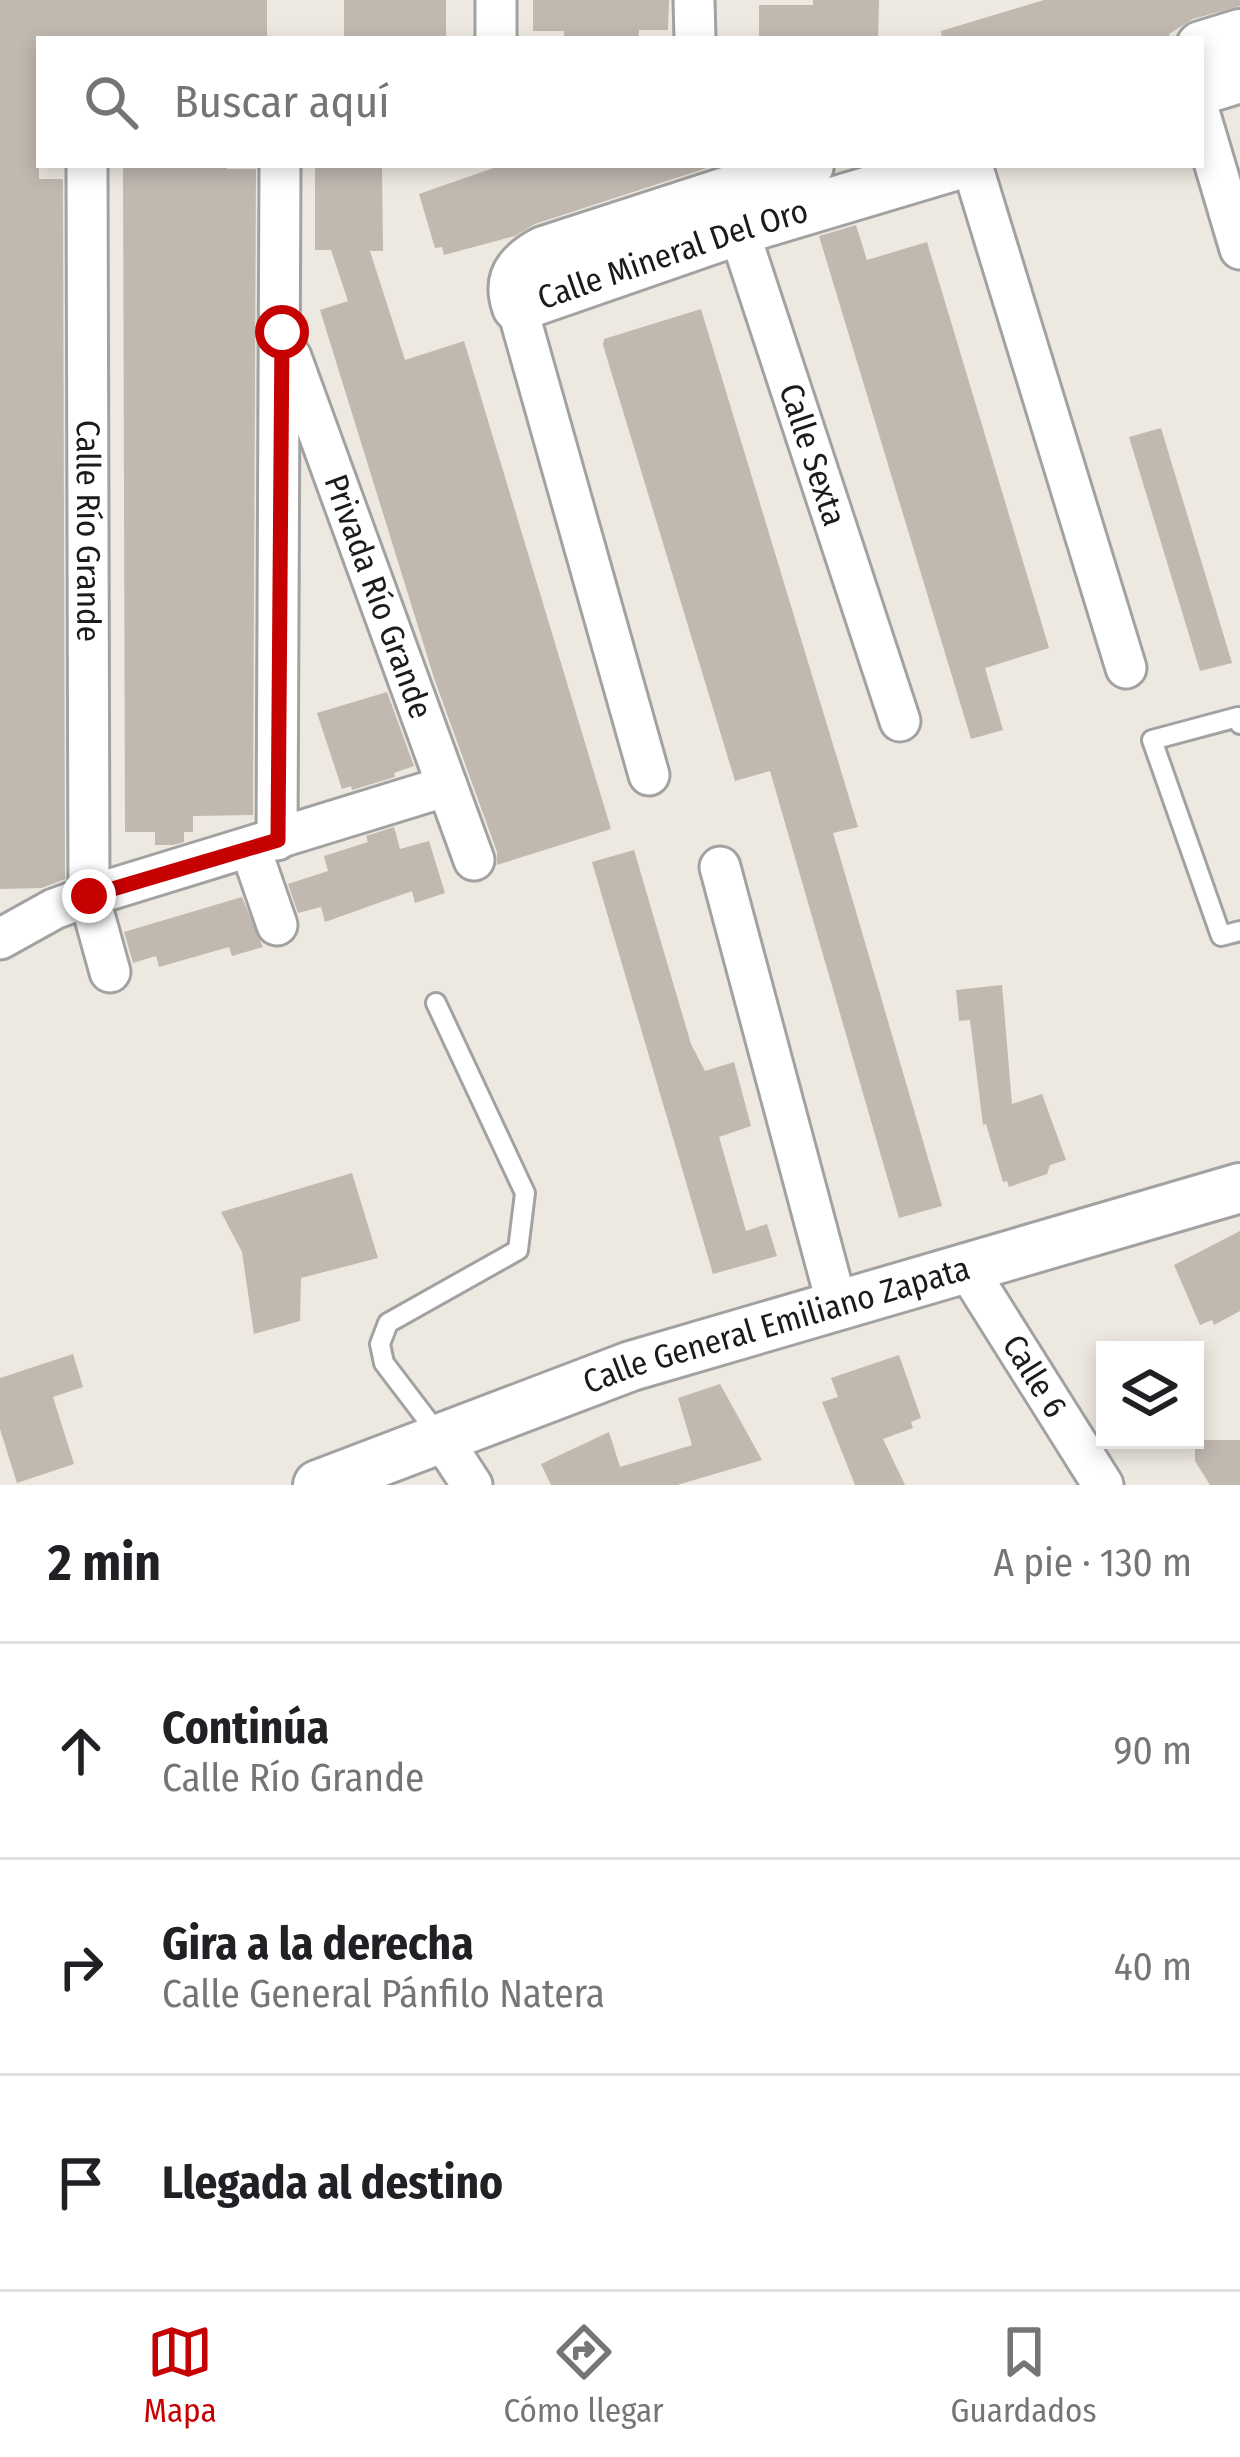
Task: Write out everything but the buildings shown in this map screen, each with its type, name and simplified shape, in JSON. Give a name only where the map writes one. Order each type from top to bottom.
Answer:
[{"type":"street","points":[[496,0],[496,36]]},
{"type":"street","points":[[694,0],[695,36]]},
{"type":"street","points":[[1204,45],[1240,34]]},
{"type":"street","points":[[1204,89],[1240,78]]},
{"type":"street","points":[[1204,128],[1240,249]]},
{"type":"street","name":"Calle Río Grande","points":[[87,168],[89,896]]},
{"type":"street","points":[[278,925],[264,843],[282,332],[280,168]]},
{"type":"street","name":"Calle Mineral Del Oro","points":[[732,210],[804,168]]},
{"type":"street","name":"Calle Mineral Del Oro","points":[[517,307],[511,291],[513,279],[528,260],[732,210],[941,168]]},
{"type":"street","points":[[973,168],[1126,668]]},
{"type":"street","name":"Calle Sexta","points":[[732,210],[900,722]]},
{"type":"street","points":[[517,307],[649,775]]},
{"type":"street","name":"Privada Río Grande","points":[[282,332],[473,860]]},
{"type":"street","points":[[0,940],[54,909],[89,896],[447,786]]},
{"type":"street","points":[[720,867],[837,1305]]},
{"type":"street","points":[[89,896],[110,972]]},
{"type":"street","name":"Calle General Emiliano Zapata","points":[[317,1485],[631,1366],[1240,1187]]},
{"type":"street","name":"Calle 6","points":[[966,1267],[1103,1485]]},
{"type":"street","points":[[440,1436],[472,1485]]},
{"type":"lane","points":[[1240,724],[1238,717],[1152,740],[1222,936],[1240,931]]},
{"type":"lane","points":[[436,1003],[525,1193],[518,1250],[388,1323],[380,1344],[384,1363],[440,1436]]},
{"type":"route","points":[[89,896],[278,840],[282,332]]}]
